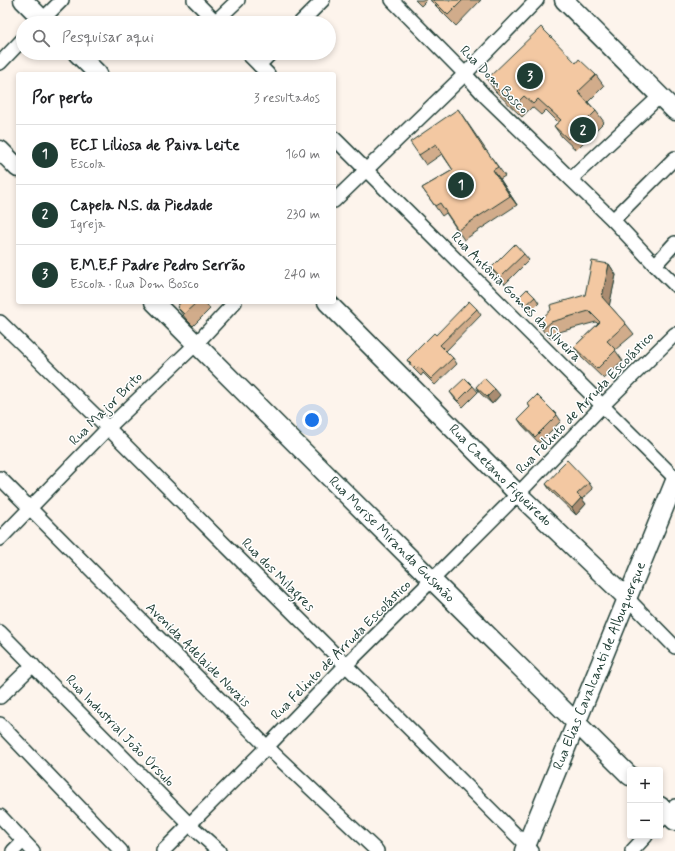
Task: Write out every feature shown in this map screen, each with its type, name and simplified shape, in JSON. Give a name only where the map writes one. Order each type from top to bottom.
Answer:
[{"type":"street","points":[[23,0],[37,16]]},
{"type":"street","points":[[47,16],[62,0]]},
{"type":"street","points":[[194,0],[210,16]]},
{"type":"street","points":[[222,16],[238,0]]},
{"type":"street","points":[[307,16],[323,0]]},
{"type":"street","name":"Rua Dom Bosco","points":[[392,0],[491,101],[613,220],[675,285]]},
{"type":"street","points":[[336,199],[465,74],[538,0]]},
{"type":"street","points":[[564,0],[675,111]]},
{"type":"street","points":[[0,63],[16,46]]},
{"type":"street","points":[[83,60],[96,72]]},
{"type":"street","points":[[254,60],[264,69]]},
{"type":"street","points":[[571,179],[660,96]]},
{"type":"street","name":"Rua Antônia Gomes da Silveira","points":[[336,140],[603,405],[675,479]]},
{"type":"street","points":[[0,150],[16,166]]},
{"type":"street","points":[[613,220],[675,158]]},
{"type":"street","points":[[655,265],[675,243]]},
{"type":"street","name":"Rua Morise Miranda Gusmão","points":[[156,304],[627,773]]},
{"type":"street","name":"Rua Major Brito","points":[[0,539],[108,428],[196,344],[233,304]]},
{"type":"street","name":"Rua Caetano Figueiredo","points":[[329,304],[518,494],[627,598],[675,647]]},
{"type":"street","name":"Rua dos Milagres","points":[[0,322],[346,665],[527,849]]},
{"type":"street","name":"Rua Felinto de Arruda Escolástico","points":[[163,851],[268,747],[346,665],[518,494],[603,405],[675,334]]},
{"type":"street","name":"Avenida Adelaide Novais","points":[[0,478],[268,747],[377,851]]},
{"type":"street","name":"Rua Elias Cavalcanti de Albuquerque","points":[[527,849],[576,722],[675,479]]},
{"type":"street","name":"Rua Industrial João Úrsulo","points":[[0,632],[189,824],[219,851]]},
{"type":"street","points":[[0,697],[33,665]]},
{"type":"street","points":[[0,724],[121,851]]},
{"type":"street","points":[[0,816],[33,851]]},
{"type":"street","points":[[632,851],[643,839]]},
{"type":"street","points":[[13,851],[23,841]]},
{"type":"building","points":[[433,0],[463,0],[448,15]]},
{"type":"building","points":[[541,27],[576,63],[579,59],[596,75],[578,92],[596,111],[568,139],[554,126],[561,120],[538,99],[533,104],[524,96],[514,106],[487,79]]},
{"type":"building","points":[[458,109],[485,151],[486,150],[498,167],[493,170],[510,196],[458,230],[440,203],[435,206],[422,188],[453,170],[436,144],[419,155],[410,142]]},
{"type":"building","points":[[515,244],[524,254],[500,277],[491,268]]},
{"type":"building","points":[[592,261],[609,264],[602,297],[626,324],[607,341],[616,350],[597,369],[574,347],[600,322],[589,311],[551,322],[543,329],[537,322],[551,310],[550,305],[585,295]]},
{"type":"building","points":[[527,289],[535,297],[525,306],[517,299]]},
{"type":"building","points":[[469,301],[477,309],[440,345],[453,358],[431,379],[419,367],[416,369],[407,360],[434,333],[436,335]]},
{"type":"building","points":[[179,304],[195,304],[184,314],[177,307]]},
{"type":"building","points":[[465,378],[473,386],[458,401],[450,392]]},
{"type":"building","points":[[484,378],[495,389],[487,397],[476,387]]},
{"type":"building","points":[[537,395],[557,415],[535,437],[518,419],[530,407],[528,404]]},
{"type":"building","points":[[567,460],[589,483],[577,494],[581,498],[572,508],[546,484]]},
{"type":"place","name":"E.M.E.F Padre Pedro Serrão","points":[[530,76]]},
{"type":"place","name":"Capela N.S. da Piedade","points":[[583,130]]},
{"type":"place","name":"ECI Liliosa de Paiva Leite","points":[[461,185]]}]
